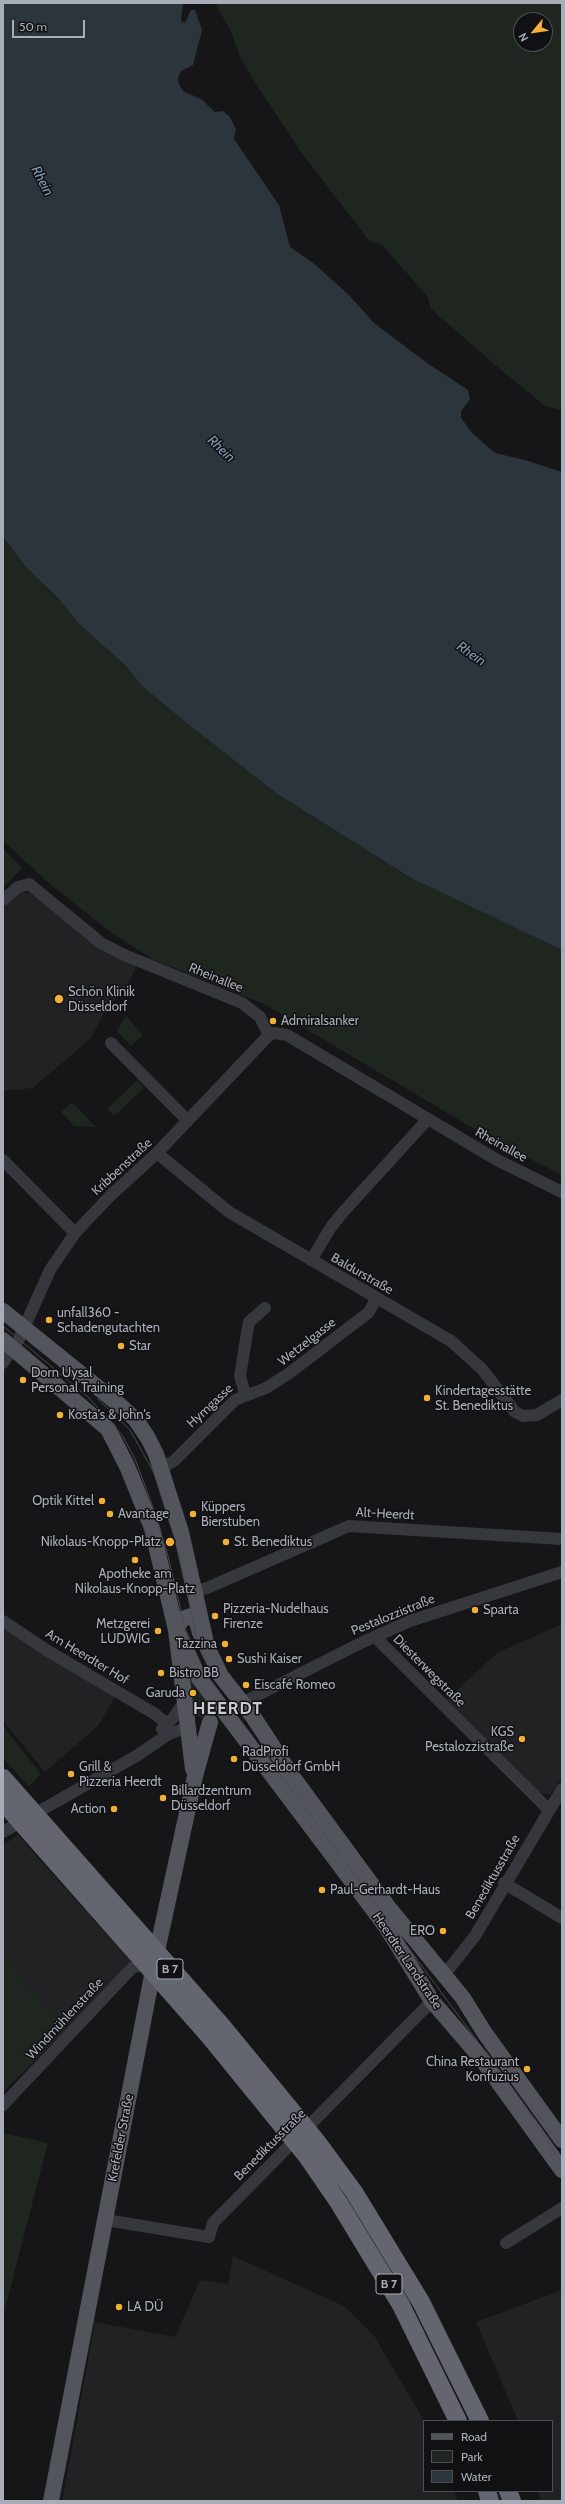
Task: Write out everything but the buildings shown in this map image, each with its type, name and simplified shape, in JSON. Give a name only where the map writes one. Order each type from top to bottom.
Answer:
[{"type":"highway","name":"B 7","points":[[3,1778],[10,1803],[229,2059],[354,2192],[413,2288],[450,2356],[480,2420]]},
{"type":"highway","name":"B 7","points":[[312,2149],[339,2203],[401,2305],[458,2420]]},
{"type":"main road","points":[[3,1311],[24,1326],[136,1420],[153,1448],[181,1532],[206,1647]]},
{"type":"main road","points":[[8,1344],[102,1422],[113,1437],[152,1528],[176,1630],[185,1701],[184,1724]]},
{"type":"main road","points":[[176,1630],[182,1619],[191,1616],[197,1622],[206,1647],[229,1688],[242,1703],[224,1714],[184,1724]]},
{"type":"main road","points":[[176,1630],[191,1665],[224,1714]]},
{"type":"main road","points":[[224,1714],[230,1699],[229,1688]]},
{"type":"main road","points":[[184,1724],[200,1722],[195,1719],[185,1701]]},
{"type":"main road","name":"Heerdter Landstraße","points":[[242,1703],[337,1838],[415,1942],[460,1995],[488,2038],[562,2140]]},
{"type":"main road","name":"Heerdter Landstraße","points":[[224,1714],[387,1928],[432,2001],[482,2058],[562,2168]]},
{"type":"main road","name":"Krefelder Straße","points":[[51,2501],[154,1966],[195,1776],[204,1742],[203,1734],[184,1724]]},
{"type":"main road","name":"Krefelder Straße","points":[[184,1724],[195,1776]]},
{"type":"main road","points":[[417,1977],[430,1985],[444,1975]]},
{"type":"main road","points":[[432,2001],[445,1991],[449,1990],[460,1995]]},
{"type":"street","name":"Rheinallee","points":[[3,900],[18,887],[29,884],[101,943],[122,954],[242,1003],[260,1017],[270,1035],[274,1033],[287,1035],[428,1120],[503,1163],[562,1192]]},
{"type":"street","name":"Kribbenstraße","points":[[3,1363],[8,1344],[24,1326],[50,1270],[75,1233],[110,1196],[157,1153],[270,1035]]},
{"type":"street","points":[[111,1043],[188,1121]]},
{"type":"street","points":[[311,1260],[344,1211],[428,1120]]},
{"type":"street","name":"Baldurstraße","points":[[157,1153],[229,1212],[451,1341],[468,1354],[482,1369],[515,1412],[530,1416],[545,1411],[562,1400]]},
{"type":"street","points":[[3,1160],[75,1233]]},
{"type":"street","name":"Wetzelgasse","points":[[246,1394],[266,1388],[288,1374],[368,1313],[377,1298]]},
{"type":"street","name":"Hymgasse","points":[[160,1469],[175,1460],[222,1410],[246,1394],[240,1376],[248,1327],[250,1322],[265,1308]]},
{"type":"street","points":[[3,1333],[12,1334],[24,1326]]},
{"type":"street","name":"Alt-Heerdt","points":[[195,1591],[207,1588],[349,1526],[562,1539]]},
{"type":"street","name":"Pestalozzistraße","points":[[242,1703],[410,1621],[562,1572]]},
{"type":"street","name":"Am Heerdter Hof","points":[[3,1621],[48,1651],[119,1692],[184,1724]]},
{"type":"street","name":"Diesterwegstraße","points":[[375,1637],[549,1810]]},
{"type":"street","points":[[3,1832],[119,1764],[138,1755],[184,1724]]},
{"type":"street","name":"Benediktusstraße","points":[[444,1975],[475,1936],[504,1883],[562,1789]]},
{"type":"street","points":[[504,1883],[562,1918]]},
{"type":"street","name":"Windmühlenstraße","points":[[3,2105],[132,1968],[143,1964],[154,1966]]},
{"type":"street","name":"Benediktusstraße","points":[[106,2220],[209,2237],[213,2223],[432,2001]]},
{"type":"street","points":[[506,2243],[562,2208]]},
{"type":"shaded area","name":"Schön Klinik Düsseldorf","points":[[21,891],[34,896],[78,930],[137,964],[128,985],[104,1013],[91,1038],[33,1088],[4,1091],[3,908]]},
{"type":"shaded area","points":[[3,1619],[118,1692],[98,1726],[45,1772],[3,1721]]},
{"type":"shaded area","name":"KGS Pestalozzistraße","points":[[562,1624],[562,1777],[551,1794],[538,1794],[445,1701],[497,1653]]},
{"type":"shaded area","points":[[18,1835],[131,1962],[67,2029],[3,1958],[3,1845]]},
{"type":"shaded area","points":[[233,2256],[344,2306],[375,2337],[423,2420],[423,2492],[454,2492],[458,2501],[62,2501],[95,2322],[175,2337],[200,2280],[228,2284]]},
{"type":"shaded area","points":[[562,2290],[562,2501],[541,2501],[538,2492],[553,2492],[553,2420],[518,2420],[476,2322]]},
{"type":"green space","points":[[215,3],[562,3],[562,410],[545,406],[431,309],[427,296],[382,245],[370,242],[301,152],[241,59],[231,32]]},
{"type":"green space","points":[[3,537],[25,566],[59,599],[80,625],[125,665],[142,686],[276,793],[411,878],[562,950],[562,1175],[498,1143],[264,1004],[152,959],[109,931],[45,880],[3,840]]},
{"type":"green space","points":[[3,849],[22,868],[3,888]]},
{"type":"green space","points":[[126,1016],[143,1035],[131,1046],[117,1031]]},
{"type":"green space","points":[[137,1080],[144,1088],[114,1116],[107,1109]]},
{"type":"green space","points":[[72,1102],[96,1127],[74,1126],[61,1112]]},
{"type":"green space","points":[[187,1663],[218,1709],[202,1718],[194,1714]]},
{"type":"green space","points":[[3,1726],[41,1774],[29,1787],[3,1758]]},
{"type":"green space","points":[[3,1958],[67,2029],[3,2092]]},
{"type":"green space","points":[[3,2133],[48,2143],[3,2316]]},
{"type":"water","name":"Rhein","points":[[3,3],[183,3],[181,21],[185,23],[191,10],[195,10],[202,30],[193,65],[181,71],[178,78],[179,84],[183,91],[201,99],[215,112],[223,111],[230,117],[236,129],[234,139],[279,205],[290,247],[313,263],[348,294],[374,323],[427,363],[468,390],[470,399],[461,411],[461,418],[472,433],[495,453],[525,460],[562,472],[562,950],[411,878],[276,793],[142,686],[125,665],[80,625],[59,599],[25,566],[3,537]]},
{"type":"tram line","points":[[3,1326],[88,1397],[122,1435],[135,1459],[151,1502],[168,1556],[185,1628],[204,1671],[523,2103],[562,2164]]},
{"type":"tram line","points":[[98,1399],[130,1430],[154,1473],[179,1552],[197,1639],[210,1671]]},
{"type":"tram line","points":[[530,2105],[562,2147]]},
{"type":"place","name":"Schön Klinik Düsseldorf","points":[[59,999]]},
{"type":"place","name":"Admiralsanker","points":[[273,1021]]},
{"type":"place","name":"unfall360 - Schadengutachten","points":[[49,1320]]},
{"type":"place","name":"Star","points":[[121,1346]]},
{"type":"place","name":"Dorn Uysal Personal Training","points":[[23,1380]]},
{"type":"place","name":"Kindertagesstätte St. Benediktus","points":[[427,1398]]},
{"type":"place","name":"Kosta's & John's","points":[[60,1415]]},
{"type":"place","name":"Optik Kittel","points":[[102,1501]]},
{"type":"place","name":"Avantage","points":[[110,1514]]},
{"type":"place","name":"Küppers Bierstuben","points":[[193,1514]]},
{"type":"place","name":"Nikolaus-Knopp-Platz","points":[[170,1542]]},
{"type":"place","name":"St. Benediktus","points":[[226,1542]]},
{"type":"place","name":"Apotheke am Nikolaus-Knopp-Platz","points":[[135,1560]]},
{"type":"place","name":"Sparta","points":[[475,1610]]},
{"type":"place","name":"Pizzeria-Nudelhaus Firenze","points":[[215,1616]]},
{"type":"place","name":"Metzgerei LUDWIG","points":[[158,1631]]},
{"type":"place","name":"Tazzina","points":[[225,1644]]},
{"type":"place","name":"Sushi Kaiser","points":[[229,1659]]},
{"type":"place","name":"Bistro BB","points":[[161,1673]]},
{"type":"place","name":"Eiscafé Romeo","points":[[246,1685]]},
{"type":"place","name":"Garuda","points":[[193,1693]]},
{"type":"place","name":"KGS Pestalozzistraße","points":[[522,1739]]},
{"type":"place","name":"RadProfi Düsseldorf GmbH","points":[[234,1759]]},
{"type":"place","name":"Grill & Pizzeria Heerdt","points":[[71,1774]]},
{"type":"place","name":"Billardzentrum Düsseldorf","points":[[163,1798]]},
{"type":"place","name":"Action","points":[[114,1809]]},
{"type":"place","name":"Paul-Gerhardt-Haus","points":[[322,1890]]},
{"type":"place","name":"ERO","points":[[443,1931]]},
{"type":"place","name":"China Restaurant Konfuzius","points":[[527,2069]]},
{"type":"place","name":"LA DÜ","points":[[119,2307]]},
{"type":"district","name":"HEERDT","points":[[228,1709]]}]
